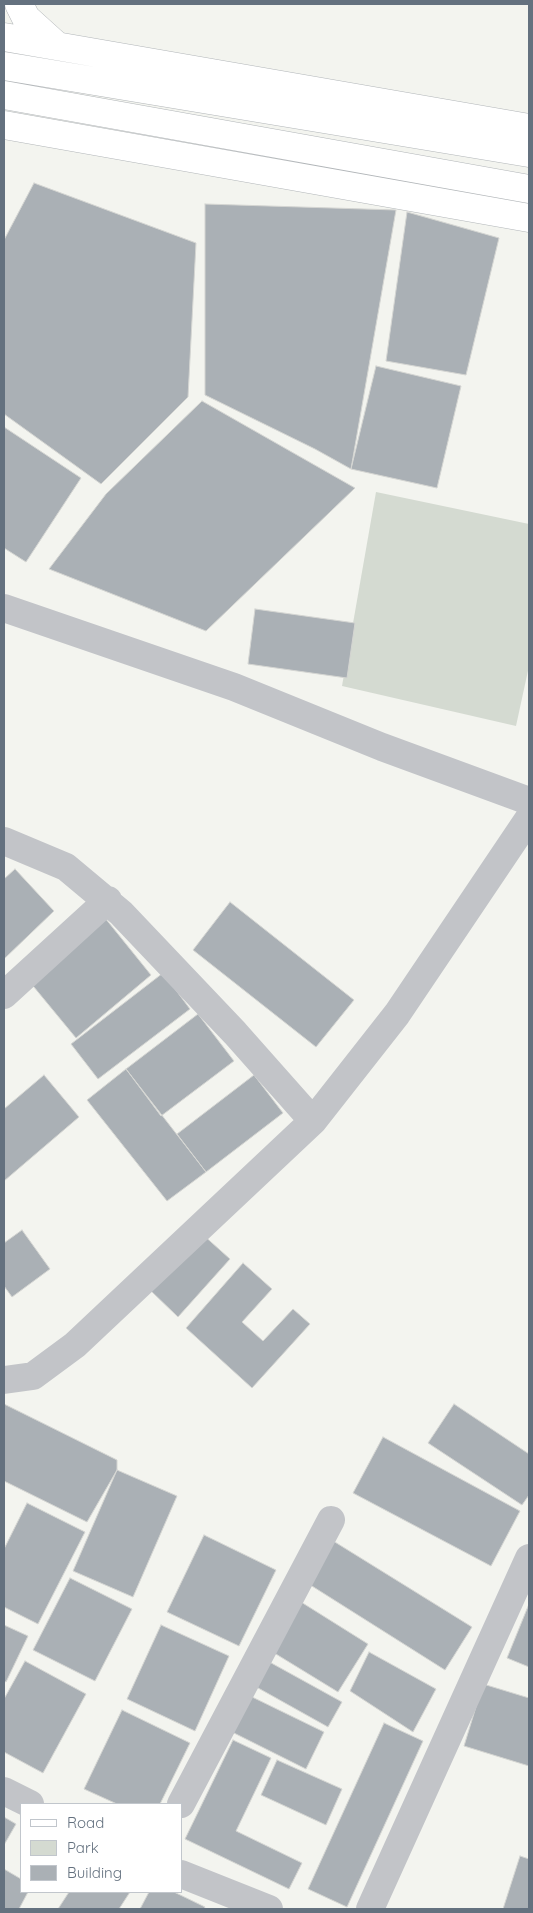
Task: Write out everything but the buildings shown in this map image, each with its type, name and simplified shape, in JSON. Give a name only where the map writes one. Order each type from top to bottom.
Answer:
[{"type":"main road","points":[[19,4],[26,18],[58,46]]},
{"type":"main road","points":[[4,36],[529,128]]},
{"type":"main road","points":[[4,66],[529,153]]},
{"type":"main road","points":[[4,94],[529,189]]},
{"type":"main road","points":[[4,125],[529,218]]},
{"type":"street","points":[[4,608],[234,687],[382,747],[529,801]]},
{"type":"street","points":[[4,1380],[33,1376],[75,1345],[313,1121],[397,1014],[529,818]]},
{"type":"street","points":[[4,841],[66,867],[108,900],[235,1033],[313,1121]]},
{"type":"street","points":[[4,995],[108,900]]},
{"type":"street","points":[[182,1803],[331,1520]]},
{"type":"street","points":[[370,1909],[529,1558]]},
{"type":"street","points":[[4,1791],[28,1803]]},
{"type":"street","points":[[182,1874],[269,1909]]},
{"type":"green space","points":[[376,492],[529,524],[529,666],[516,726],[342,686]]}]
